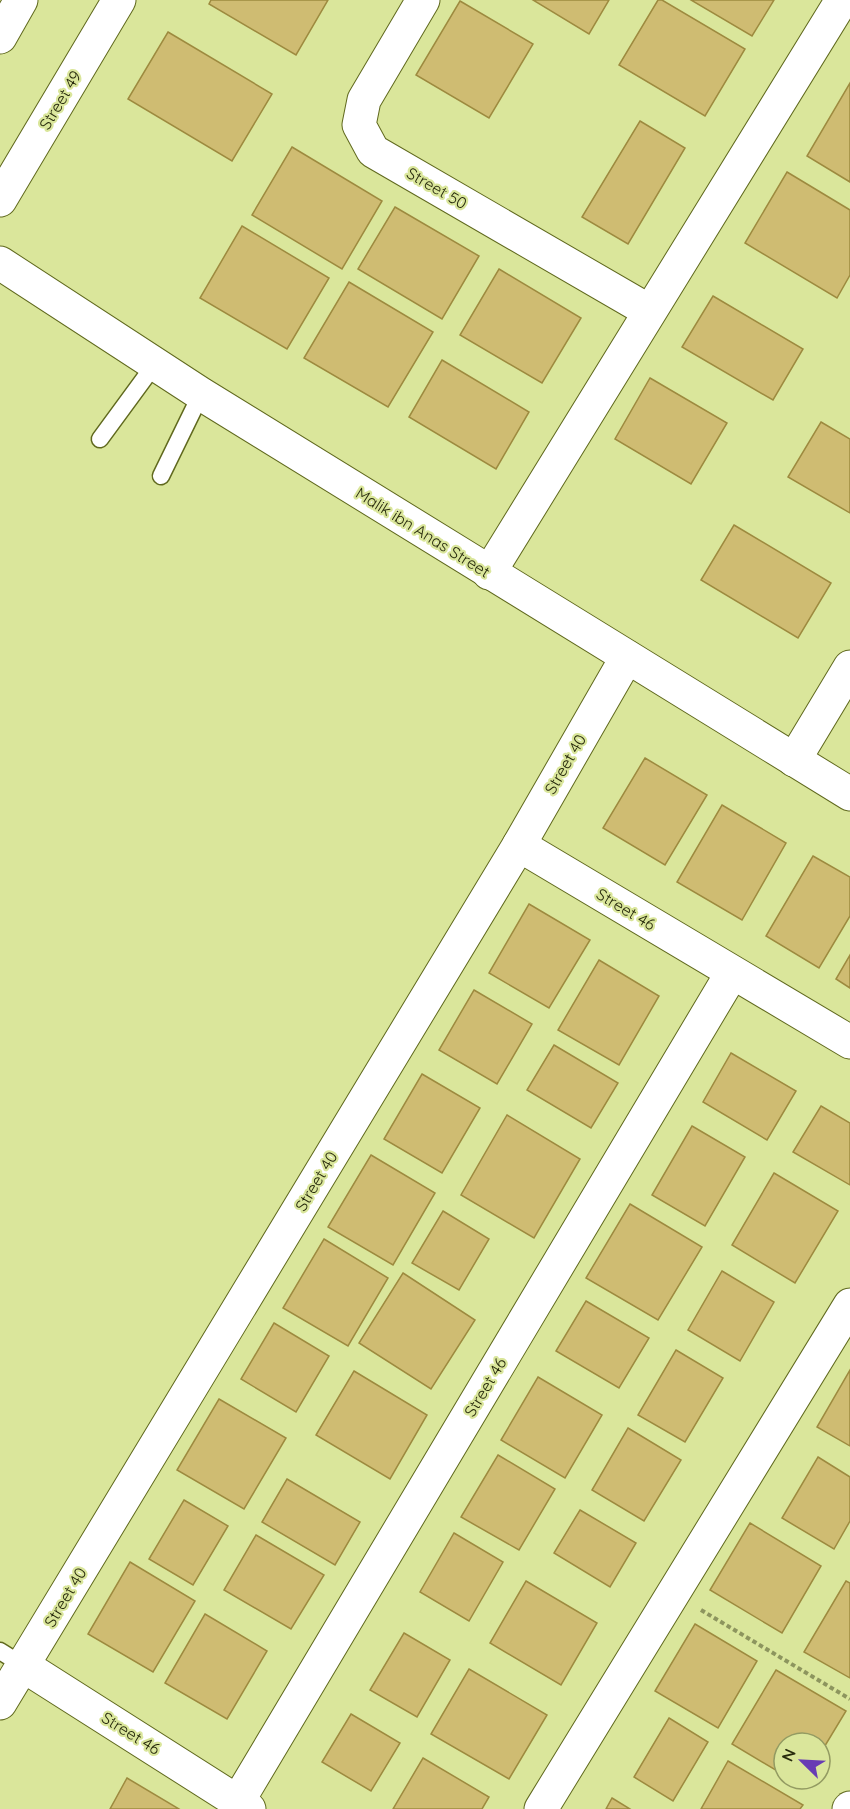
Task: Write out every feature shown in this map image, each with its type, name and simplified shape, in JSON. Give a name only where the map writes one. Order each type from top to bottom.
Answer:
[{"type":"street","points":[[0,37],[21,0]]},
{"type":"street","name":"Street 49","points":[[0,200],[119,0]]},
{"type":"street","name":"Street 50","points":[[423,0],[364,100],[359,125],[373,151],[649,311]]},
{"type":"street","points":[[489,573],[842,0]]},
{"type":"street","name":"Malik ibn Anas Street","points":[[0,263],[201,394],[850,794]]},
{"type":"street","name":"Street 40","points":[[0,1703],[12,1658],[519,845],[627,657]]},
{"type":"street","points":[[794,760],[850,667]]},
{"type":"street","name":"Street 46","points":[[519,845],[732,974],[850,1042]]},
{"type":"street","name":"Street 46","points":[[12,1658],[244,1805],[732,974]]},
{"type":"street","points":[[541,1809],[850,1305]]},
{"type":"lane","points":[[100,439],[155,364]]},
{"type":"lane","points":[[160,476],[201,394]]},
{"type":"path","points":[[673,1594],[850,1699]]},
{"type":"building","points":[[211,0],[328,0],[296,55],[209,4]]},
{"type":"building","points":[[533,0],[609,0],[589,34]]},
{"type":"building","points":[[658,0],[662,0],[745,49],[705,116],[619,65]]},
{"type":"building","points":[[691,0],[774,0],[752,36]]},
{"type":"building","points":[[460,1],[533,44],[489,118],[416,75]]},
{"type":"building","points":[[168,32],[272,94],[232,161],[128,99]]},
{"type":"building","points":[[850,83],[850,182],[807,156]]},
{"type":"building","points":[[640,121],[685,148],[628,244],[582,217]]},
{"type":"building","points":[[292,147],[382,201],[342,269],[252,215]]},
{"type":"building","points":[[787,172],[850,210],[850,275],[837,298],[745,243]]},
{"type":"building","points":[[395,207],[479,256],[442,319],[358,269]]},
{"type":"building","points":[[242,226],[329,278],[287,349],[200,298]]},
{"type":"building","points":[[499,269],[581,318],[542,383],[460,335]]},
{"type":"building","points":[[349,282],[433,332],[388,407],[304,358]]},
{"type":"building","points":[[713,296],[803,349],[773,400],[682,347]]},
{"type":"building","points":[[442,360],[529,412],[496,469],[409,417]]},
{"type":"building","points":[[650,378],[727,423],[691,484],[615,439]]},
{"type":"building","points":[[821,422],[850,439],[850,513],[788,477]]},
{"type":"building","points":[[734,525],[831,583],[798,638],[701,580]]},
{"type":"building","points":[[645,758],[707,795],[665,865],[603,828]]},
{"type":"building","points":[[722,805],[786,843],[742,920],[677,882]]},
{"type":"building","points":[[813,856],[850,877],[850,916],[819,968],[766,936]]},
{"type":"building","points":[[529,904],[590,940],[549,1008],[489,973]]},
{"type":"building","points":[[850,955],[850,988],[836,979]]},
{"type":"building","points":[[599,960],[659,996],[619,1065],[558,1030]]},
{"type":"building","points":[[474,990],[532,1024],[497,1084],[439,1050]]},
{"type":"building","points":[[554,1045],[618,1083],[591,1128],[527,1090]]},
{"type":"building","points":[[731,1053],[796,1091],[767,1140],[703,1102]]},
{"type":"building","points":[[422,1074],[480,1108],[442,1173],[384,1139]]},
{"type":"building","points":[[821,1106],[850,1123],[850,1185],[793,1152]]},
{"type":"building","points":[[507,1115],[580,1159],[534,1238],[461,1195]]},
{"type":"building","points":[[692,1126],[745,1157],[705,1226],[652,1195]]},
{"type":"building","points":[[371,1155],[435,1193],[393,1265],[328,1227]]},
{"type":"building","points":[[774,1173],[838,1211],[795,1283],[732,1245]]},
{"type":"building","points":[[630,1204],[702,1247],[658,1320],[586,1278]]},
{"type":"building","points":[[443,1211],[489,1239],[459,1290],[412,1263]]},
{"type":"building","points":[[324,1239],[388,1278],[348,1346],[283,1308]]},
{"type":"building","points":[[722,1271],[774,1302],[740,1361],[688,1330]]},
{"type":"building","points":[[403,1273],[475,1320],[431,1389],[359,1343]]},
{"type":"building","points":[[586,1301],[649,1338],[619,1388],[556,1351]]},
{"type":"building","points":[[274,1323],[329,1356],[296,1412],[241,1379]]},
{"type":"building","points":[[676,1350],[723,1378],[685,1442],[638,1415]]},
{"type":"building","points":[[850,1370],[850,1446],[817,1427]]},
{"type":"building","points":[[354,1371],[427,1415],[390,1479],[316,1435]]},
{"type":"building","points":[[538,1377],[602,1415],[565,1478],[501,1440]]},
{"type":"building","points":[[219,1399],[286,1438],[244,1509],[177,1470]]},
{"type":"building","points":[[628,1428],[681,1460],[644,1521],[592,1490]]},
{"type":"building","points":[[498,1455],[555,1489],[519,1550],[461,1517]]},
{"type":"building","points":[[818,1457],[850,1477],[850,1521],[834,1549],[782,1518]]},
{"type":"building","points":[[287,1479],[360,1522],[335,1565],[262,1522]]},
{"type":"building","points":[[184,1500],[228,1526],[193,1585],[149,1559]]},
{"type":"building","points":[[580,1510],[636,1543],[610,1587],[554,1553]]},
{"type":"building","points":[[750,1523],[821,1566],[782,1633],[710,1590]]},
{"type":"building","points":[[454,1533],[503,1562],[469,1621],[420,1592]]},
{"type":"building","points":[[256,1535],[324,1575],[291,1629],[224,1590]]},
{"type":"building","points":[[130,1562],[195,1601],[153,1672],[88,1634]]},
{"type":"building","points":[[526,1581],[597,1623],[561,1685],[490,1643]]},
{"type":"building","points":[[846,1581],[850,1583],[850,1678],[804,1652]]},
{"type":"building","points":[[205,1614],[267,1651],[227,1719],[165,1683]]},
{"type":"building","points":[[695,1624],[757,1661],[718,1728],[655,1691]]},
{"type":"building","points":[[404,1633],[450,1660],[417,1717],[370,1690]]},
{"type":"building","points":[[469,1669],[547,1715],[509,1779],[431,1734]]},
{"type":"building","points":[[776,1670],[846,1711],[832,1734],[832,1731],[772,1731],[772,1768],[732,1744]]},
{"type":"building","points":[[351,1714],[400,1743],[371,1791],[322,1762]]},
{"type":"building","points":[[669,1718],[708,1742],[673,1801],[634,1777]]},
{"type":"building","points":[[423,1758],[489,1797],[482,1809],[393,1809]]},
{"type":"building","points":[[728,1761],[772,1787],[772,1791],[779,1791],[803,1805],[800,1809],[701,1809]]},
{"type":"building","points":[[127,1778],[179,1809],[110,1809]]},
{"type":"building","points":[[612,1798],[630,1809],[606,1809]]}]
